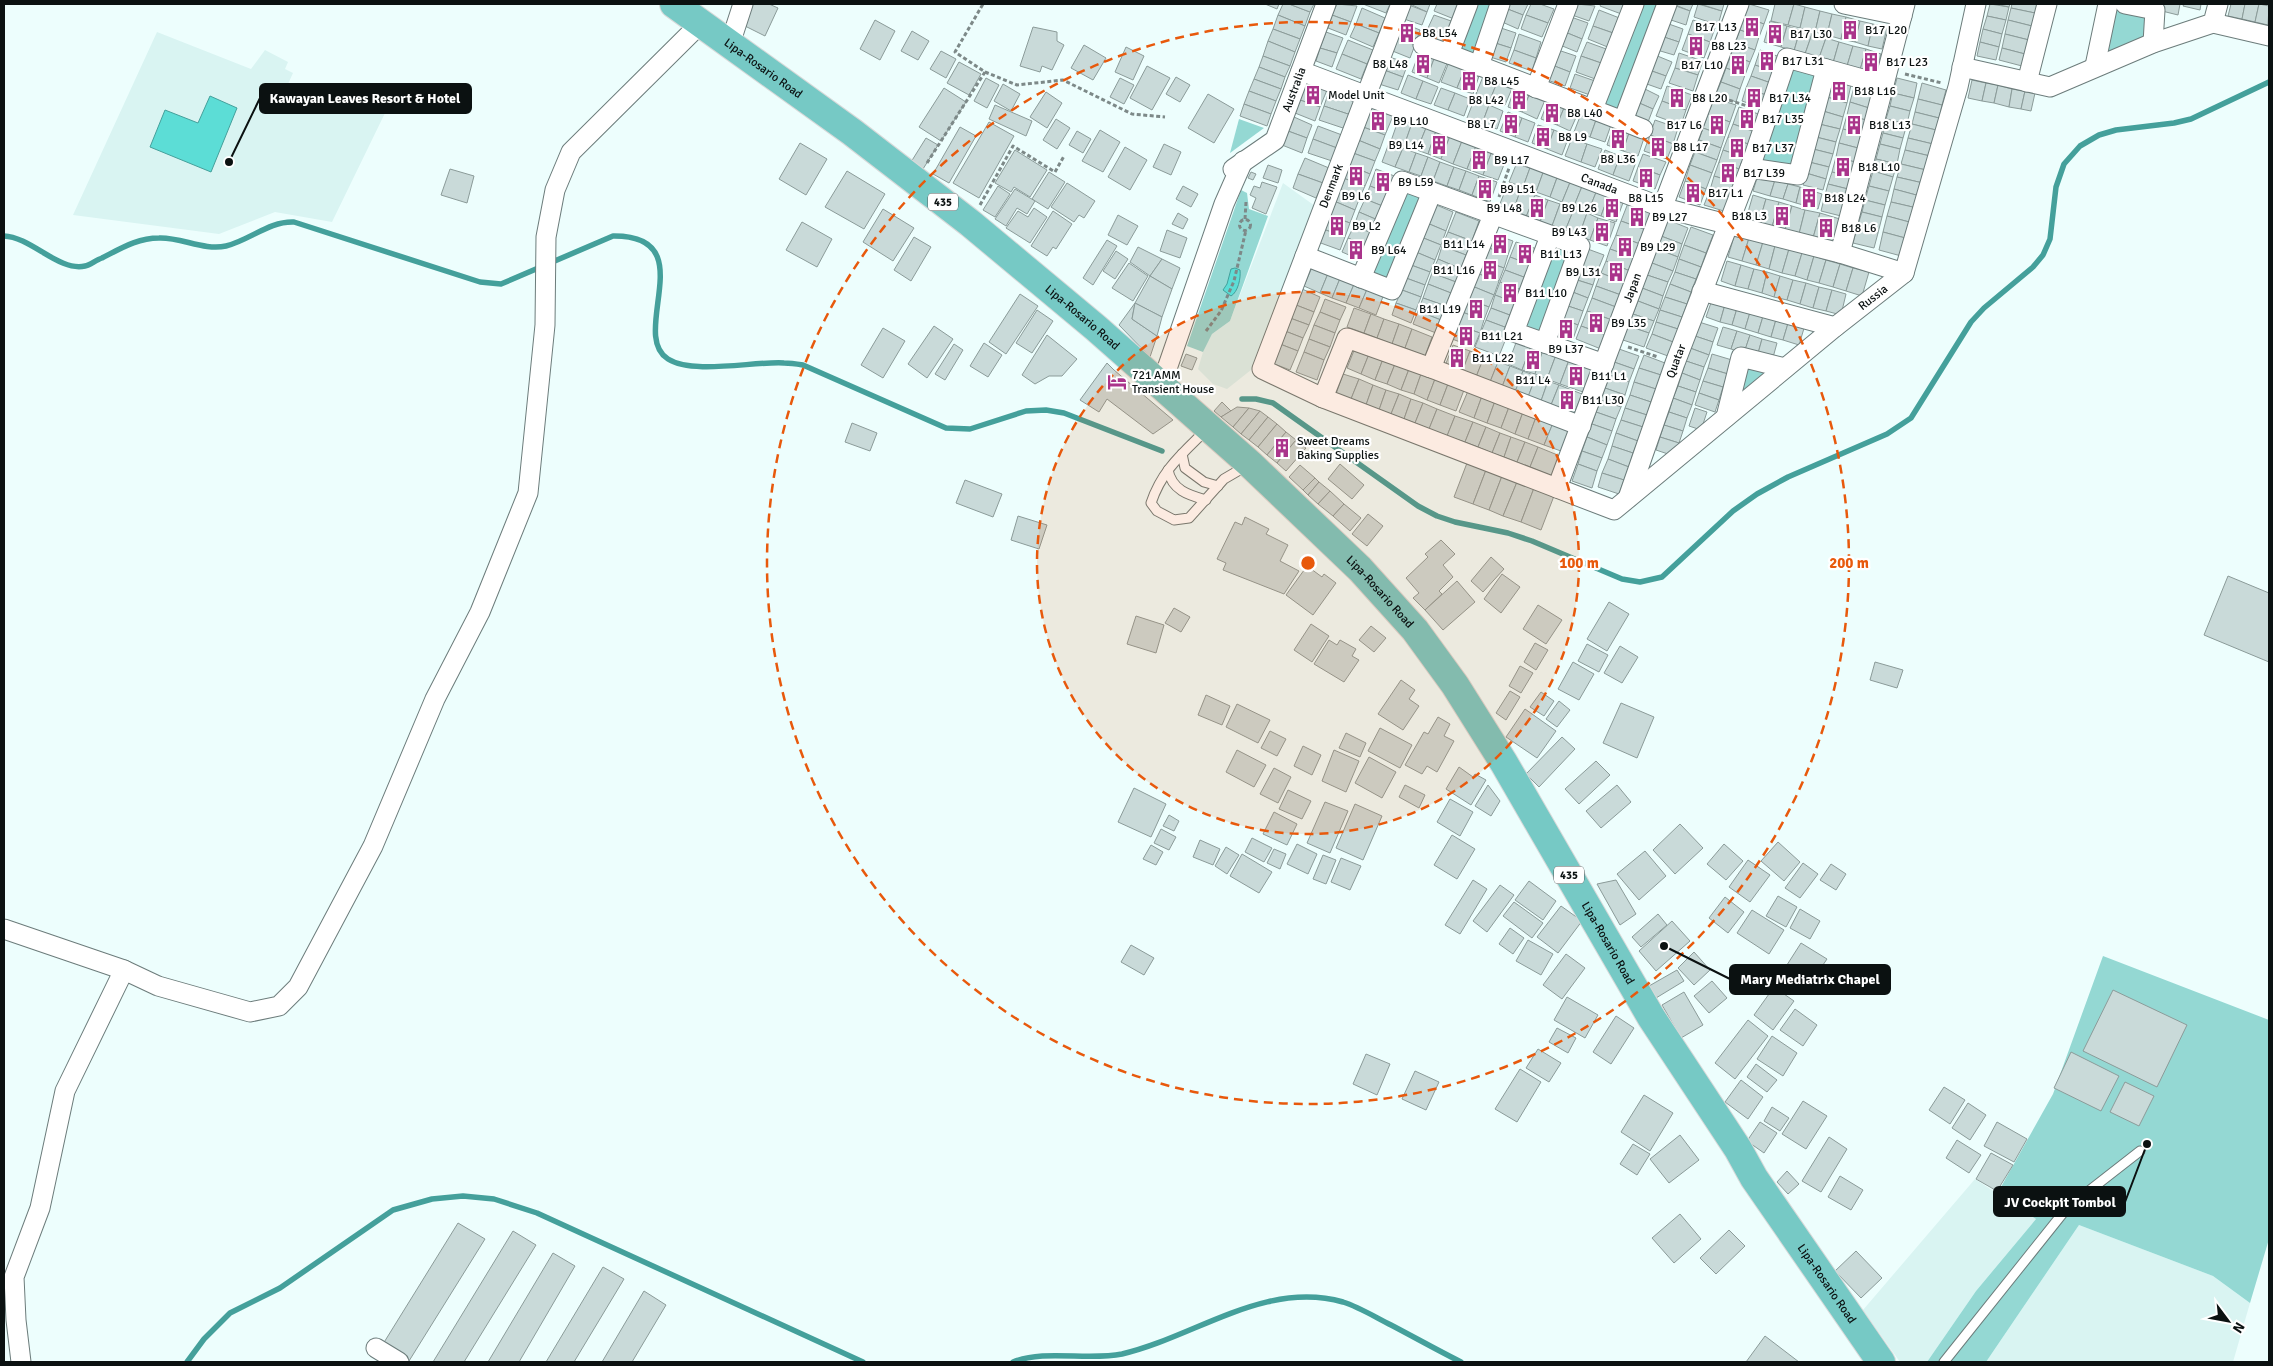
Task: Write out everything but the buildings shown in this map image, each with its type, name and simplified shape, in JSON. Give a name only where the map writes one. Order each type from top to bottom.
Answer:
[{"type":"main road","name":"Lipa-Rosario Road","points":[[674,4],[852,132],[916,181],[970,223],[1096,328],[1250,464],[1360,569],[1415,630],[1455,685],[1504,763],[1651,1017],[1738,1149],[1754,1178],[1881,1362]]},
{"type":"street","points":[[730,44],[743,4]]},
{"type":"street","name":"Australia","points":[[1161,386],[1224,204],[1229,177],[1233,169],[1275,140],[1326,4]]},
{"type":"street","name":"Denmark","points":[[1323,398],[1262,369],[1401,4]]},
{"type":"street","points":[[1449,54],[1468,4]]},
{"type":"street","points":[[1479,66],[1500,4]]},
{"type":"street","points":[[1536,88],[1568,4]]},
{"type":"street","points":[[1593,109],[1634,4]]},
{"type":"street","points":[[1623,121],[1667,4]]},
{"type":"street","name":"Japan","points":[[1557,488],[1664,208],[1739,4]]},
{"type":"street","points":[[1840,253],[1903,10],[1844,4]]},
{"type":"street","points":[[1904,273],[1958,87],[1976,4]]},
{"type":"street","points":[[2027,82],[2047,4]]},
{"type":"street","points":[[2095,66],[2108,4]]},
{"type":"street","points":[[2125,4],[2155,10],[2153,43]]},
{"type":"street","points":[[2214,23],[2218,4]]},
{"type":"street","points":[[4,929],[124,970],[158,986],[250,1012],[279,1006],[298,987],[373,846],[435,699],[480,612],[528,493],[545,325],[546,237],[555,190],[571,152],[701,23]]},
{"type":"street","points":[[1962,67],[2050,87],[2095,66],[2153,43],[2214,23],[2269,36]]},
{"type":"street","points":[[1424,45],[1644,129]]},
{"type":"street","name":"Quatar","points":[[1627,499],[1702,291],[1750,168],[1787,58],[1826,69]]},
{"type":"street","points":[[1750,168],[1798,175],[1826,69],[1886,77]]},
{"type":"street","name":"Canada","points":[[1301,71],[1664,208],[1840,253],[1904,273]]},
{"type":"street","points":[[1361,278],[1402,181],[1580,246],[1545,342]]},
{"type":"street","points":[[1305,256],[1392,290],[1432,192]]},
{"type":"street","points":[[1431,368],[1493,215]]},
{"type":"street","points":[[1550,236],[1514,332],[1604,364]]},
{"type":"street","name":"Russia","points":[[1557,488],[1614,510],[1835,327],[1904,273]]},
{"type":"street","points":[[1702,291],[1835,327]]},
{"type":"street","points":[[1557,488],[1323,398],[1347,338],[1431,368],[1580,426]]},
{"type":"street","points":[[1726,417],[1741,357],[1785,368]]},
{"type":"street","points":[[21,1362],[16,1320],[14,1277],[40,1208],[66,1091],[124,970]]},
{"type":"street","points":[[376,1348],[399,1362]]},
{"type":"lane","points":[[1203,423],[1182,454],[1158,484],[1151,503],[1157,511],[1174,520],[1189,518],[1224,479],[1250,464]]},
{"type":"lane","points":[[1182,454],[1185,468],[1204,482],[1218,486]]},
{"type":"lane","points":[[1168,470],[1171,481],[1176,487],[1189,495],[1206,500]]},
{"type":"lane","points":[[1944,1362],[2067,1208],[2140,1151]]},
{"type":"path","points":[[983,4],[955,52],[985,72],[1017,85],[1063,80],[1132,114],[1165,117]]},
{"type":"path","points":[[916,181],[985,72]]},
{"type":"path","points":[[1886,77],[1958,87]]},
{"type":"path","points":[[1706,92],[1767,113]]},
{"type":"path","points":[[970,223],[1013,146],[1055,172],[1064,156]]},
{"type":"path","points":[[1493,215],[1514,152]]},
{"type":"path","points":[[1206,331],[1221,311],[1227,296],[1238,267],[1246,230]]},
{"type":"path","points":[[1612,342],[1675,364]]},
{"type":"shaded area","points":[[1468,4],[1500,4],[1479,66],[1449,54]]},
{"type":"shaded area","points":[[1634,4],[1667,4],[1623,121],[1593,109]]},
{"type":"shaded area","points":[[2108,4],[2155,10],[2153,43],[2095,66]]},
{"type":"shaded area","points":[[157,32],[251,69],[265,50],[288,62],[285,69],[293,73],[288,84],[351,111],[361,94],[386,111],[332,222],[275,212],[219,234],[73,215]]},
{"type":"shaded area","points":[[1787,58],[1826,69],[1798,175],[1750,168]]},
{"type":"shaded area","points":[[210,96],[237,108],[211,172],[150,147],[165,110],[198,123]]},
{"type":"shaded area","points":[[1239,119],[1264,128],[1230,153]]},
{"type":"shaded area","points":[[1402,181],[1432,192],[1392,290],[1361,278]]},
{"type":"shaded area","points":[[1283,183],[1315,206],[1256,366],[1227,389],[1213,384],[1198,369],[1203,352],[1212,334],[1230,321]]},
{"type":"shaded area","points":[[1241,190],[1247,193],[1249,209],[1268,216],[1230,321],[1212,334],[1203,352],[1187,346]]},
{"type":"shaded area","points":[[1550,236],[1580,246],[1545,343],[1514,332]]},
{"type":"shaded area","points":[[1231,269],[1240,270],[1240,277],[1237,288],[1231,296],[1223,290],[1227,284]]},
{"type":"shaded area","points":[[1741,357],[1785,368],[1726,417]]},
{"type":"shaded area","points":[[2103,956],[2269,1020],[2269,1239],[2250,1303],[2213,1276],[2079,1225],[1986,1362],[1927,1362],[1976,1291],[2036,1219],[1997,1194],[2053,1094]]},
{"type":"shaded area","points":[[1975,1179],[2036,1219],[1976,1291],[1927,1362],[1900,1362],[1863,1310]]},
{"type":"shaded area","points":[[2079,1225],[2213,1276],[2250,1303],[2233,1362],[1986,1362]]},
{"type":"waterway","points":[[1242,399],[1256,399],[1273,403],[1418,506],[1437,516],[1455,522],[1508,533],[1532,541],[1622,579],[1640,582],[1662,577],[1733,511],[1757,494],[1788,477],[1887,434],[1911,418],[1971,322],[1984,308],[2033,267],[2043,255],[2050,239],[2056,187],[2064,164],[2080,146],[2099,135],[2116,130],[2191,119],[2269,82]]},
{"type":"waterway","points":[[4,236],[24,242],[65,264],[85,266],[129,245],[151,238],[167,238],[209,247],[218,247],[235,243],[276,224],[294,222],[480,282],[501,284],[613,236],[640,240],[654,251],[660,268],[660,288],[655,329],[658,346],[668,359],[679,364],[708,367],[771,363],[803,365],[946,428],[970,429],[1026,411],[1046,410],[1064,413],[1162,451]]},
{"type":"waterway","points":[[187,1362],[204,1339],[230,1313],[280,1288],[393,1210],[432,1199],[463,1196],[494,1199],[537,1213],[863,1362]]},
{"type":"waterway","points":[[1013,1362],[1039,1356],[1109,1356],[1122,1354],[1149,1346],[1258,1304],[1286,1298],[1314,1297],[1343,1302],[1367,1312],[1461,1362]]},
{"type":"place","name":"B17 L13","points":[[1752,27]]},
{"type":"place","name":"B17 L20","points":[[1850,30]]},
{"type":"place","name":"B8 L54","points":[[1407,33]]},
{"type":"place","name":"B17 L30","points":[[1775,34]]},
{"type":"place","name":"B8 L23","points":[[1696,46]]},
{"type":"place","name":"B17 L31","points":[[1767,61]]},
{"type":"place","name":"B17 L23","points":[[1871,62]]},
{"type":"place","name":"B8 L48","points":[[1423,64]]},
{"type":"place","name":"B17 L10","points":[[1738,65]]},
{"type":"place","name":"B8 L45","points":[[1469,81]]},
{"type":"place","name":"B18 L16","points":[[1839,91]]},
{"type":"place","name":"Model Unit","points":[[1313,95]]},
{"type":"place","name":"B8 L20","points":[[1677,98]]},
{"type":"place","name":"B17 L34","points":[[1754,98]]},
{"type":"place","name":"B8 L42","points":[[1519,100]]},
{"type":"place","name":"B8 L40","points":[[1552,113]]},
{"type":"place","name":"B17 L35","points":[[1747,119]]},
{"type":"place","name":"B9 L10","points":[[1378,121]]},
{"type":"place","name":"B8 L7","points":[[1511,124]]},
{"type":"place","name":"B17 L6","points":[[1717,125]]},
{"type":"place","name":"B18 L13","points":[[1854,125]]},
{"type":"place","name":"B8 L9","points":[[1543,137]]},
{"type":"place","name":"B8 L36","points":[[1618,139]]},
{"type":"place","name":"B9 L14","points":[[1439,145]]},
{"type":"place","name":"B8 L17","points":[[1658,147]]},
{"type":"place","name":"B17 L37","points":[[1737,148]]},
{"type":"place","name":"B9 L17","points":[[1479,160]]},
{"type":"place","name":"Kawayan Leaves Resort & Hotel","points":[[229,162]]},
{"type":"place","name":"B18 L10","points":[[1843,167]]},
{"type":"place","name":"B17 L39","points":[[1728,173]]},
{"type":"place","name":"B9 L6","points":[[1356,176]]},
{"type":"place","name":"B8 L15","points":[[1646,178]]},
{"type":"place","name":"B9 L59","points":[[1383,182]]},
{"type":"place","name":"B9 L51","points":[[1485,189]]},
{"type":"place","name":"B17 L1","points":[[1693,193]]},
{"type":"place","name":"B18 L24","points":[[1809,198]]},
{"type":"place","name":"B9 L48","points":[[1537,208]]},
{"type":"place","name":"B9 L26","points":[[1612,208]]},
{"type":"place","name":"B18 L3","points":[[1782,216]]},
{"type":"place","name":"B9 L27","points":[[1637,217]]},
{"type":"place","name":"B9 L2","points":[[1337,226]]},
{"type":"place","name":"B18 L6","points":[[1826,228]]},
{"type":"place","name":"B9 L43","points":[[1602,232]]},
{"type":"place","name":"B11 L14","points":[[1500,244]]},
{"type":"place","name":"B9 L29","points":[[1625,247]]},
{"type":"place","name":"B9 L64","points":[[1356,250]]},
{"type":"place","name":"B11 L13","points":[[1525,254]]},
{"type":"place","name":"B11 L16","points":[[1490,270]]},
{"type":"place","name":"B9 L31","points":[[1616,272]]},
{"type":"place","name":"B11 L10","points":[[1510,293]]},
{"type":"place","name":"B11 L19","points":[[1476,309]]},
{"type":"place","name":"B9 L35","points":[[1596,323]]},
{"type":"place","name":"B9 L37","points":[[1566,329]]},
{"type":"place","name":"B11 L21","points":[[1466,336]]},
{"type":"place","name":"B11 L22","points":[[1457,358]]},
{"type":"place","name":"B11 L4","points":[[1533,360]]},
{"type":"place","name":"B11 L1","points":[[1576,376]]},
{"type":"place","name":"721 AMM Transient House","points":[[1117,382]]},
{"type":"place","name":"B11 L30","points":[[1567,400]]},
{"type":"place","name":"Sweet Dreams Baking Supplies","points":[[1282,448]]},
{"type":"place","name":"Mary Mediatrix Chapel","points":[[1664,946]]},
{"type":"place","name":"JV Cockpit Tombol","points":[[2147,1144]]}]
